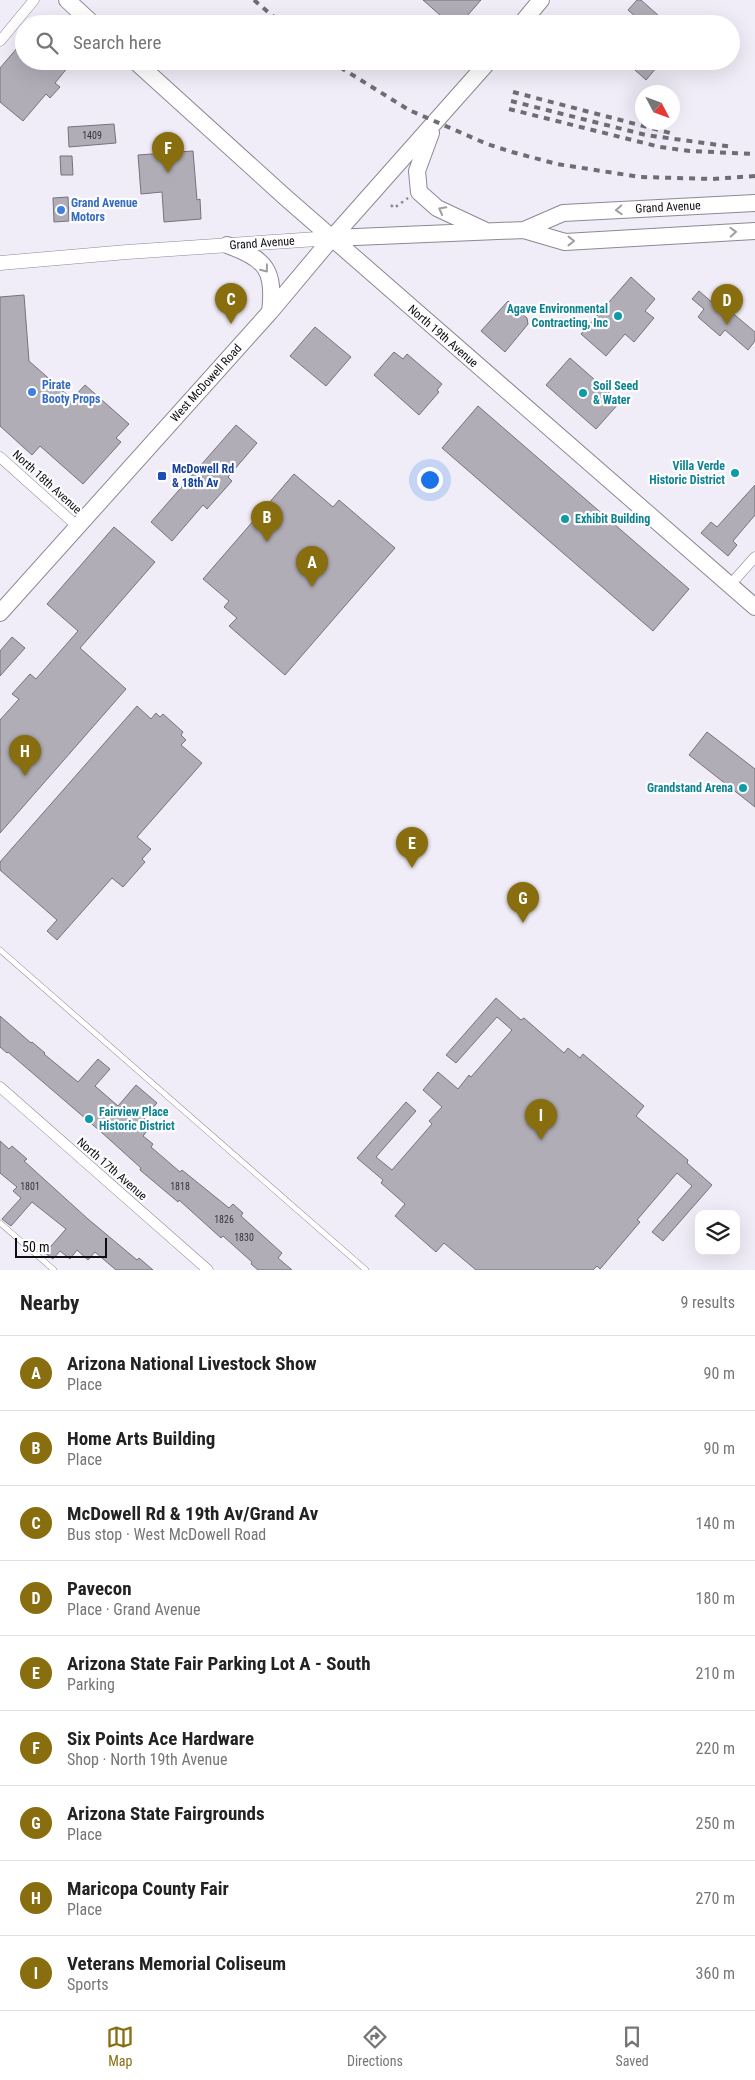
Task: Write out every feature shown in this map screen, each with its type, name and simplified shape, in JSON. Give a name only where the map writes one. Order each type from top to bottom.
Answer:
[{"type":"main road","points":[[67,0],[83,15]]},
{"type":"main road","points":[[529,15],[542,0]]},
{"type":"main road","name":"North 19th Avenue","points":[[144,70],[332,238],[755,607]]},
{"type":"main road","name":"West McDowell Road","points":[[0,613],[270,312],[332,238],[480,70]]},
{"type":"main road","points":[[435,122],[417,171],[419,192],[437,208],[486,231]]},
{"type":"main road","name":"Grand Avenue","points":[[524,230],[563,213],[755,202]]},
{"type":"main road","name":"Grand Avenue","points":[[0,263],[332,238],[486,231],[524,230],[565,242],[755,231]]},
{"type":"main road","points":[[227,245],[242,250],[254,257],[267,270],[272,282],[270,312]]},
{"type":"street","points":[[22,15],[34,0]]},
{"type":"street","points":[[0,41],[15,23]]},
{"type":"street","name":"North 18th Avenue","points":[[0,457],[77,526]]},
{"type":"street","points":[[730,585],[755,557]]},
{"type":"street","name":"North 17th Avenue","points":[[0,1088],[208,1270]]},
{"type":"lane","points":[[0,950],[366,1270]]},
{"type":"lane","points":[[0,1223],[54,1270]]},
{"type":"path","points":[[392,205],[394,208],[409,197]]},
{"type":"building","points":[[423,0],[481,0],[468,15],[440,15]]},
{"type":"building","points":[[637,0],[641,0],[658,15],[634,15],[628,10]]},
{"type":"building","points":[[15,50],[15,70],[66,70],[55,83],[60,87],[50,98],[46,94],[23,121],[0,102],[0,68]]},
{"type":"building","points":[[635,70],[654,70],[646,80]]},
{"type":"building","points":[[114,124],[116,143],[69,147],[68,127]]},
{"type":"building","points":[[193,151],[197,200],[200,199],[201,219],[164,222],[162,192],[141,194],[138,155]]},
{"type":"building","points":[[60,156],[72,156],[73,175],[61,175]]},
{"type":"building","name":"Grand Avenue Motors","points":[[68,197],[69,221],[54,222],[53,198]]},
{"type":"building","name":"Agave Environmental Contracting, Inc","points":[[631,277],[655,299],[645,311],[654,318],[634,342],[625,334],[606,356],[581,334]]},
{"type":"building","points":[[699,291],[714,304],[717,300],[755,332],[755,341],[748,350],[725,330],[720,336],[698,317],[704,309],[692,299]]},
{"type":"building","name":"Pirate Booty Props","points":[[24,295],[29,361],[72,399],[85,385],[129,424],[116,438],[121,442],[83,484],[40,446],[32,455],[0,426],[0,297]]},
{"type":"building","points":[[508,301],[527,318],[528,324],[505,352],[481,331]]},
{"type":"building","points":[[315,327],[351,357],[326,386],[290,356]]},
{"type":"building","points":[[394,352],[403,359],[407,354],[442,384],[437,390],[439,392],[419,415],[374,375]]},
{"type":"building","name":"Soil Seed & Water","points":[[570,358],[620,402],[596,429],[546,385]]},
{"type":"building","name":"Exhibit Building","points":[[478,406],[689,589],[653,631],[442,448]]},
{"type":"building","points":[[236,425],[257,443],[228,477],[232,481],[207,509],[203,505],[172,541],[151,522]]},
{"type":"building","points":[[294,474],[333,507],[339,500],[395,548],[285,675],[229,626],[237,618],[224,607],[229,601],[203,579]]},
{"type":"building","points":[[755,485],[755,515],[733,541],[737,545],[728,556],[701,533],[711,522],[717,527]]},
{"type":"building","points":[[114,527],[155,562],[80,648],[126,689],[0,833],[0,720],[19,699],[12,694],[30,674],[36,679],[78,631],[47,604]]},
{"type":"building","points":[[12,637],[25,648],[0,676],[0,651]]},
{"type":"building","points":[[137,706],[151,719],[156,713],[160,717],[163,714],[183,732],[181,735],[186,740],[181,745],[202,763],[137,837],[151,849],[142,859],[145,862],[123,887],[112,878],[57,940],[47,931],[57,920],[0,870],[0,862]]},
{"type":"building","name":"Grandstand Arena","points":[[707,732],[755,769],[755,807],[689,755]]},
{"type":"building","points":[[496,998],[521,1020],[524,1018],[564,1053],[568,1048],[580,1058],[583,1054],[644,1106],[636,1116],[688,1160],[687,1163],[712,1185],[663,1241],[652,1232],[692,1186],[677,1173],[637,1220],[640,1222],[600,1269],[597,1266],[593,1270],[476,1270],[444,1243],[436,1252],[395,1216],[405,1204],[381,1183],[383,1180],[357,1158],[406,1102],[416,1111],[376,1157],[392,1170],[432,1124],[429,1121],[442,1107],[423,1090],[438,1072],[458,1089],[512,1030],[497,1017],[456,1063],[446,1055]]},
{"type":"building","points":[[0,1016],[78,1082],[98,1059],[110,1069],[95,1086],[118,1106],[136,1085],[157,1103],[144,1118],[152,1125],[143,1136],[153,1144],[151,1147],[180,1172],[182,1170],[229,1208],[233,1204],[243,1213],[241,1216],[282,1253],[278,1258],[292,1270],[258,1270],[251,1264],[252,1262],[223,1236],[221,1238],[179,1200],[178,1202],[140,1170],[141,1168],[100,1131],[0,1047]]},
{"type":"building","points":[[0,1141],[9,1149],[12,1146],[27,1159],[24,1161],[88,1219],[137,1260],[139,1258],[153,1270],[116,1270],[95,1252],[88,1260],[77,1250],[70,1259],[60,1251],[53,1259],[45,1253],[66,1229],[32,1202],[11,1226],[2,1219],[21,1198],[13,1191],[17,1187],[0,1173]]},
{"type":"railway","points":[[254,0],[272,15]]},
{"type":"railway","points":[[345,70],[409,110],[487,144],[557,164],[640,177],[712,179],[755,176]]},
{"type":"railway","points":[[513,92],[670,133]]},
{"type":"railway","points":[[511,101],[646,135],[733,147]]},
{"type":"railway","points":[[509,109],[660,147],[690,151],[755,154]]},
{"type":"place","name":"Six Points Ace Hardware","points":[[168,173]]},
{"type":"place","name":"Grand Avenue Motors","points":[[61,210]]},
{"type":"place","name":"Agave Environmental Contracting, Inc","points":[[618,316]]},
{"type":"place","name":"McDowell Rd & 19th Av/Grand Av","points":[[231,324]]},
{"type":"place","name":"Pavecon","points":[[727,325]]},
{"type":"place","name":"Pirate Booty Props","points":[[32,392]]},
{"type":"place","name":"Soil Seed & Water","points":[[583,393]]},
{"type":"place","name":"Villa Verde Historic District","points":[[735,473]]},
{"type":"place","name":"McDowell Rd & 18th Av","points":[[162,476]]},
{"type":"place","name":"Exhibit Building","points":[[565,519]]},
{"type":"place","name":"Home Arts Building","points":[[267,542]]},
{"type":"place","name":"Arizona National Livestock Show","points":[[312,587]]},
{"type":"place","name":"Maricopa County Fair","points":[[25,776]]},
{"type":"place","name":"Grandstand Arena","points":[[743,788]]},
{"type":"place","name":"Arizona State Fair Parking Lot A - South","points":[[412,868]]},
{"type":"place","name":"Arizona State Fairgrounds","points":[[523,923]]},
{"type":"place","name":"Fairview Place Historic District","points":[[89,1119]]},
{"type":"place","name":"Veterans Memorial Coliseum","points":[[541,1140]]}]
